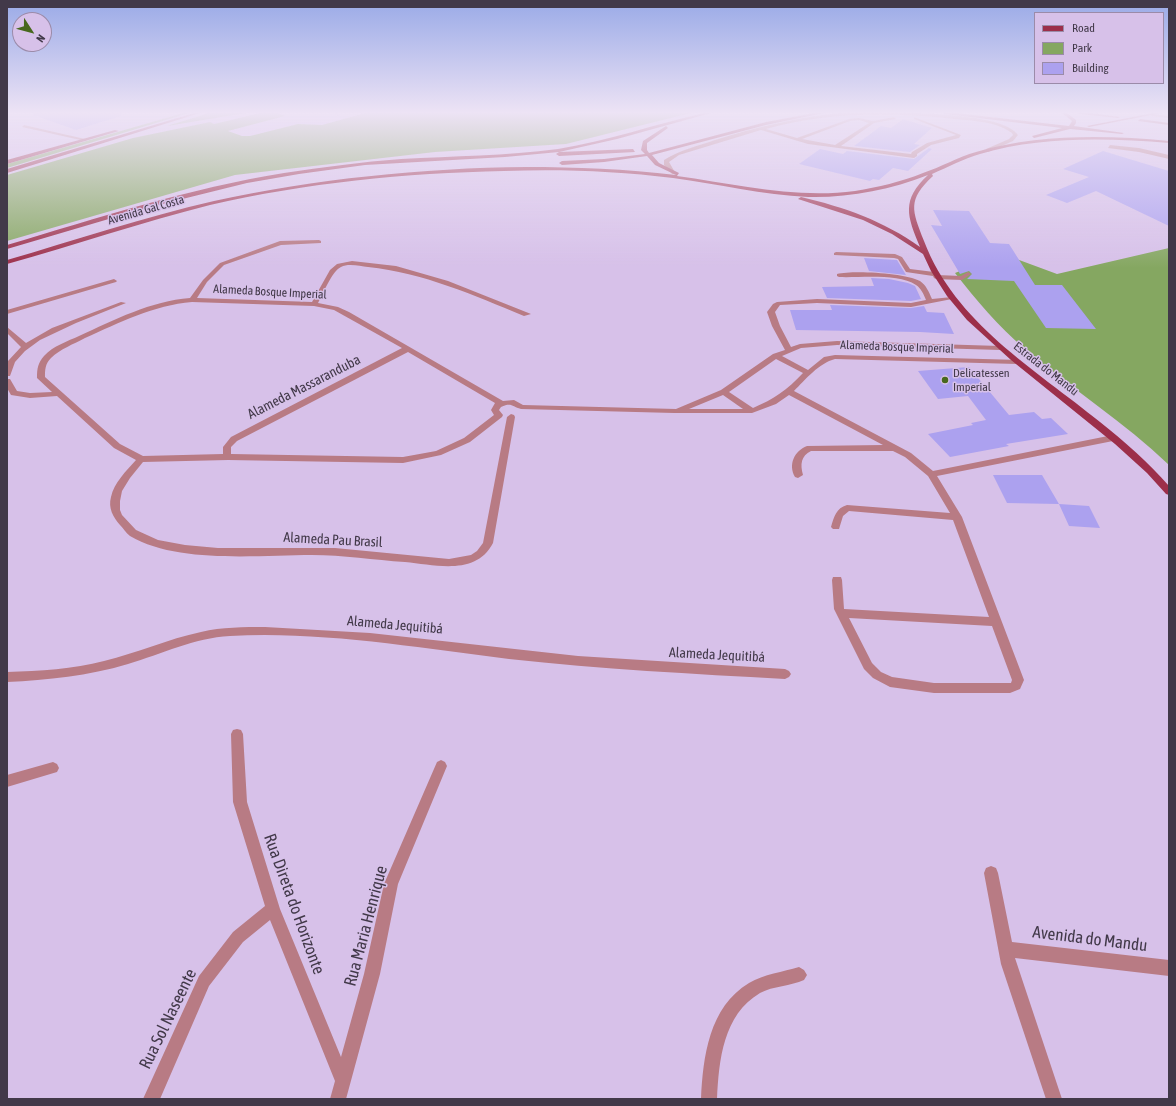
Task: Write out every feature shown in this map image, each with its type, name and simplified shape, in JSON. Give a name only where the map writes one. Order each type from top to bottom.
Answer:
[{"type":"main road","points":[[7,171],[28,165]]},
{"type":"main road","name":"Avenida Gal Costa","points":[[7,247],[173,199],[263,179],[368,165]]},
{"type":"main road","points":[[460,170],[536,165]]},
{"type":"main road","points":[[658,165],[674,173],[696,180]]},
{"type":"main road","name":"Avenida Gal Costa","points":[[7,262],[146,220],[227,200],[340,180],[460,170],[585,170],[657,174],[774,194],[824,195],[863,192],[910,180],[948,165]]},
{"type":"main road","name":"Estrada do Mandu","points":[[935,171],[926,179],[912,196],[913,221],[923,252],[935,276],[950,298],[1000,348],[1085,414],[1154,475],[1169,492]]},
{"type":"main road","name":"Estrada do Mandu","points":[[774,194],[859,215],[878,222],[903,237],[923,252]]},
{"type":"street","points":[[667,165],[674,173]]},
{"type":"street","points":[[192,300],[205,281],[222,264],[280,243],[319,242]]},
{"type":"street","points":[[836,254],[896,256],[900,258],[908,272],[962,278],[968,274]]},
{"type":"street","points":[[314,304],[332,271],[339,265],[352,263],[396,268],[446,282],[527,314]]},
{"type":"street","points":[[838,276],[891,276],[909,279],[919,283],[930,301]]},
{"type":"street","points":[[7,312],[114,281]]},
{"type":"street","points":[[788,350],[771,312],[779,303],[817,301],[911,305],[950,298]]},
{"type":"street","name":"Alameda Bosque Imperial","points":[[499,415],[467,440],[438,453],[403,460],[228,457],[141,459],[117,446],[57,394],[41,378],[41,366],[48,356],[80,338],[115,322],[154,307],[192,300],[314,304],[336,308],[501,403],[511,402],[521,407],[674,412],[752,411],[773,402],[789,392],[808,373],[827,359],[835,357],[1017,362]]},
{"type":"street","points":[[7,374],[8,367],[11,362],[25,346],[52,332],[123,303]]},
{"type":"street","points":[[7,329],[25,346]]},
{"type":"street","name":"Alameda Bosque Imperial","points":[[674,412],[724,392],[776,356],[788,350],[812,344],[837,343],[1000,348]]},
{"type":"street","name":"Alameda Massaranduba","points":[[228,457],[225,452],[227,445],[234,438],[407,349]]},
{"type":"street","points":[[776,356],[808,373]]},
{"type":"street","points":[[7,381],[14,393],[21,395],[30,396],[57,394]]},
{"type":"street","points":[[724,392],[752,411]]},
{"type":"street","points":[[789,392],[896,448],[908,455],[931,474],[958,518],[1018,680],[1016,686],[1010,688],[934,688],[890,682],[877,675],[868,666],[841,613],[837,580]]},
{"type":"street","points":[[501,403],[495,410],[499,415],[511,417],[519,413],[521,407]]},
{"type":"street","name":"Alameda Pau Brasil","points":[[141,459],[124,481],[115,497],[115,510],[122,523],[133,532],[150,541],[190,551],[327,551],[453,563],[474,558],[484,551],[488,543],[511,417]]},
{"type":"street","points":[[931,474],[1113,438]]},
{"type":"street","points":[[798,475],[795,466],[804,450],[810,448],[896,448]]},
{"type":"street","points":[[836,527],[839,515],[847,508],[958,518]]},
{"type":"street","points":[[841,613],[996,622]]},
{"type":"street","name":"Alameda Jequitibá","points":[[7,677],[42,676],[90,669],[140,656],[176,642],[208,634],[244,632],[294,632],[405,640],[511,654],[663,668],[785,674]]},
{"type":"street","name":"Rua Direta do Horizonte","points":[[237,734],[240,802],[273,909],[342,1080]]},
{"type":"street","name":"Rua Maria Henrique","points":[[338,1099],[372,974],[392,884],[441,766]]},
{"type":"street","points":[[7,781],[53,768]]},
{"type":"street","points":[[991,872],[1009,964],[1031,1035],[1054,1099]]},
{"type":"street","name":"Rua Sol Naseente","points":[[151,1099],[204,982],[238,937],[273,909]]},
{"type":"street","name":"Avenida do Mandu","points":[[1006,949],[1169,968]]},
{"type":"street","points":[[709,1099],[710,1070],[715,1042],[727,1014],[755,987],[799,975]]},
{"type":"green space","points":[[7,165],[18,165],[7,168]]},
{"type":"green space","points":[[42,165],[325,165],[235,175],[7,241],[7,175]]},
{"type":"green space","points":[[1169,248],[1169,465],[1134,434],[1043,364],[1015,340],[988,312],[955,273],[1003,254],[1057,274]]},
{"type":"building","points":[[802,165],[915,165],[908,171],[893,168],[879,180],[873,179],[870,181]]},
{"type":"building","points":[[1073,165],[1148,165],[1169,171],[1169,226],[1096,191],[1067,203],[1046,195],[1089,177],[1063,169]]},
{"type":"building","points":[[933,210],[969,211],[990,243],[1009,244],[1035,285],[1062,285],[1096,329],[1046,328],[1014,281],[967,279],[972,274],[969,271],[960,274],[931,225],[942,226]]},
{"type":"building","points":[[864,258],[897,260],[906,275],[869,271]]},
{"type":"building","points":[[871,278],[889,279],[908,283],[915,286],[921,299],[911,301],[827,298],[822,287],[874,286]]},
{"type":"building","points":[[830,305],[911,308],[924,306],[927,312],[944,313],[954,334],[796,330],[790,310],[832,310]]},
{"type":"building","points":[[969,367],[1009,415],[1034,412],[1042,419],[1051,418],[1068,434],[1006,444],[1009,446],[950,457],[928,434],[973,425],[971,423],[986,420],[968,396],[938,399],[918,371]]},
{"type":"building","points":[[993,475],[1042,475],[1059,504],[1007,503]]},
{"type":"building","points":[[1059,504],[1089,506],[1100,528],[1069,526]]},
{"type":"place","name":"Delicatessen Imperial","points":[[945,380]]}]
